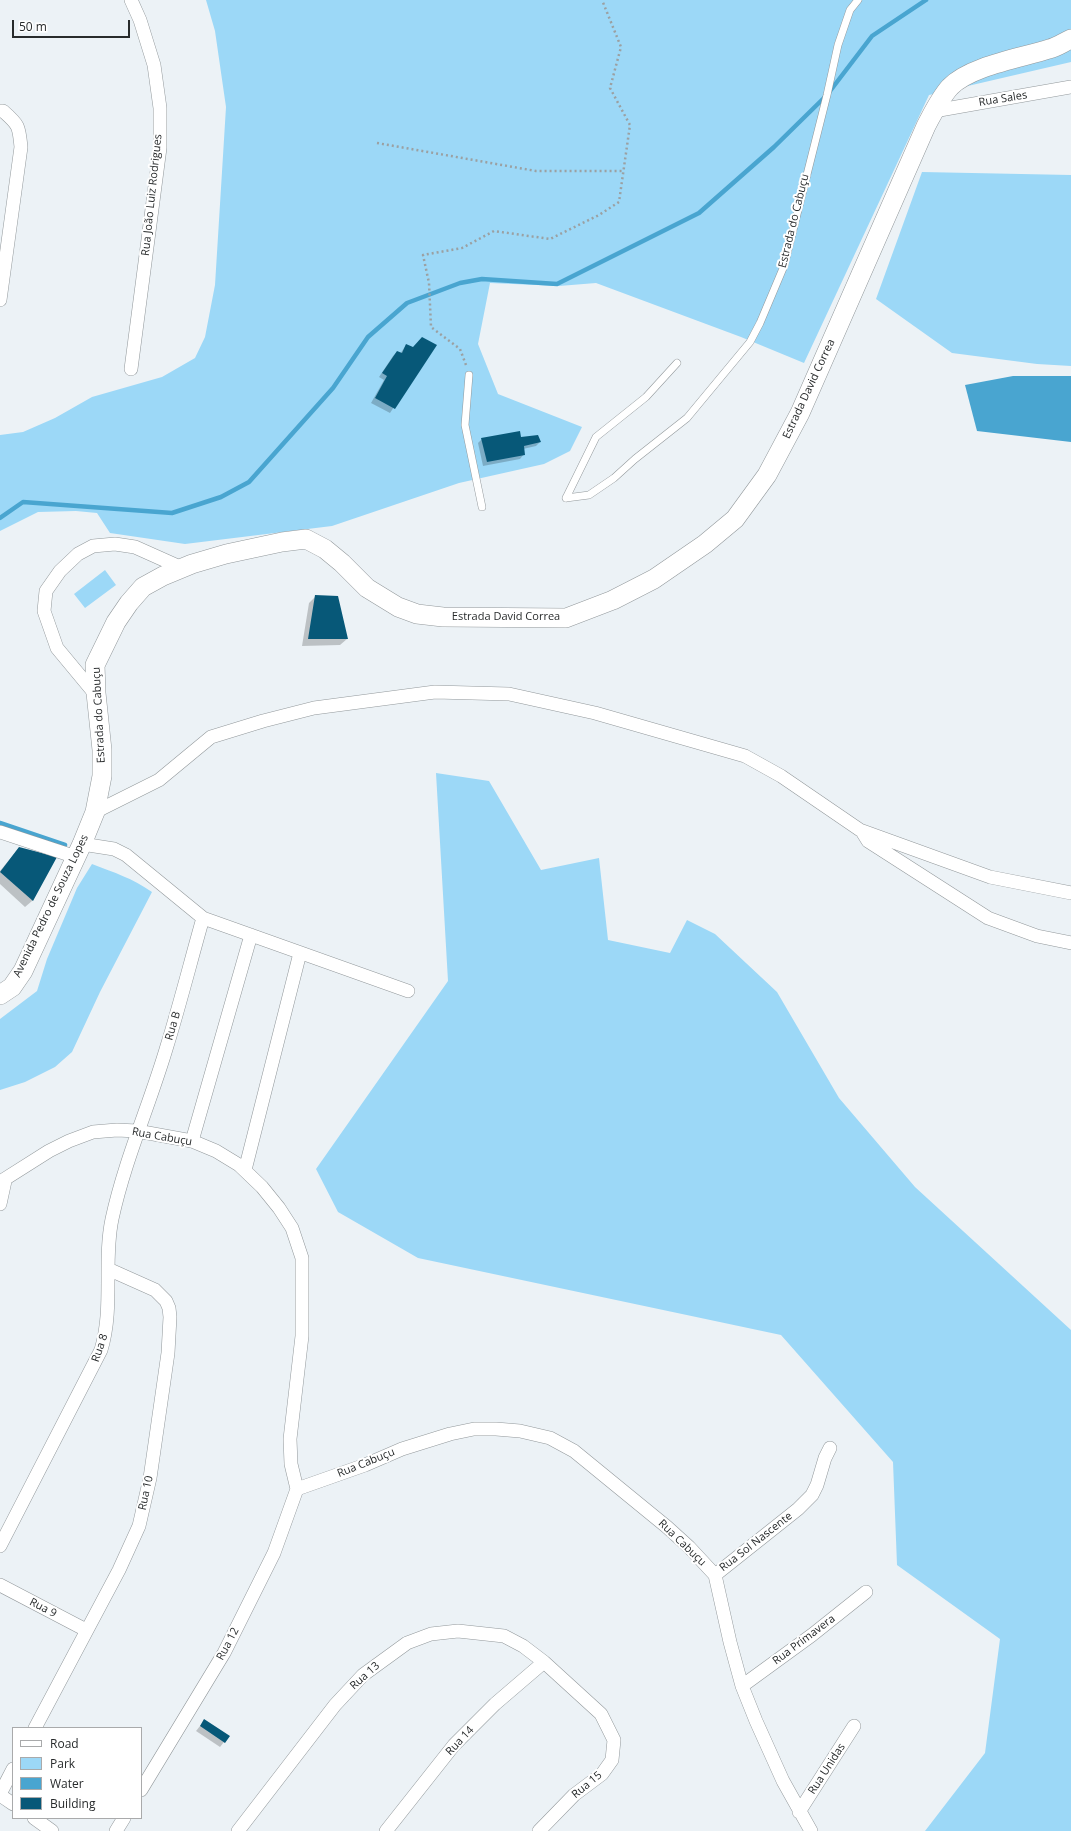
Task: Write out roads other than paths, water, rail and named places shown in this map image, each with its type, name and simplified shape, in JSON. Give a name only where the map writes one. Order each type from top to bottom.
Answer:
[{"type":"main road","name":"Estrada David Correa","points":[[306,539],[325,549],[342,563],[367,588],[386,600],[417,614],[443,617],[566,618],[613,600],[654,579],[680,562],[735,519],[768,475],[800,413],[934,111],[950,88],[958,80],[972,72],[1051,49],[1071,39]]},
{"type":"main road","name":"Estrada do Cabuçu","points":[[95,812],[102,776],[102,750],[96,695],[95,665],[116,622],[129,603],[143,587],[182,568],[226,554],[282,542],[306,539]]},
{"type":"main road","name":"Avenida Pedro de Souza Lopes","points":[[0,995],[12,986],[23,971],[95,812]]},
{"type":"street","name":"Rua João Luiz Rodrigues","points":[[131,0],[140,20],[154,64],[160,108],[160,148],[131,369]]},
{"type":"street","name":"Rua Sales","points":[[934,111],[1071,87]]},
{"type":"street","points":[[0,111],[3,111],[16,122],[20,131],[21,147],[0,300]]},
{"type":"street","points":[[96,695],[57,648],[44,611],[46,591],[60,571],[78,554],[93,546],[115,544],[135,547],[182,568]]},
{"type":"street","points":[[95,812],[159,780],[211,737],[263,721],[314,708],[435,692],[509,694],[595,712],[745,756],[781,776],[860,830],[1003,881],[1071,893]]},
{"type":"street","points":[[860,830],[868,841],[988,918],[1037,936],[1071,943]]},
{"type":"street","points":[[0,832],[79,850],[114,850],[126,855],[203,918],[408,992]]},
{"type":"street","name":"Rua B","points":[[137,1132],[167,1047],[203,918]]},
{"type":"street","points":[[192,1141],[252,935]]},
{"type":"street","points":[[244,1170],[300,953]]},
{"type":"street","name":"Rua Cabuçu","points":[[2,1181],[69,1141],[93,1132],[117,1130],[192,1141],[216,1151],[244,1170],[262,1187],[279,1208],[292,1228],[302,1258],[302,1336],[290,1439],[291,1464],[297,1489],[365,1465],[402,1449],[450,1434],[474,1429],[496,1428],[520,1430],[550,1438],[574,1451],[689,1546],[715,1575],[730,1642],[742,1686],[759,1728],[799,1812],[810,1831]]},
{"type":"street","name":"Rua 8","points":[[0,1546],[101,1350],[107,1323],[108,1245],[112,1219],[137,1132]]},
{"type":"street","points":[[0,1204],[2,1181]]},
{"type":"street","name":"Rua 10","points":[[36,1727],[119,1570],[138,1526],[150,1478],[168,1353],[170,1317],[166,1301],[155,1290],[108,1269]]},
{"type":"street","name":"Rua Sol Nascente","points":[[715,1575],[798,1509],[812,1495],[830,1448]]},
{"type":"street","name":"Rua 12","points":[[142,1788],[224,1653],[274,1553],[297,1489]]},
{"type":"street","name":"Rua 9","points":[[0,1585],[86,1630]]},
{"type":"street","name":"Rua Primavera","points":[[742,1686],[812,1635],[866,1592]]},
{"type":"street","name":"Rua 13","points":[[238,1831],[334,1705],[363,1675],[407,1643],[431,1634],[458,1630],[482,1632],[504,1636],[523,1646],[544,1662]]},
{"type":"street","name":"Rua 15","points":[[540,1831],[574,1795],[602,1774],[612,1760],[614,1740],[601,1714],[544,1662]]},
{"type":"street","name":"Rua 14","points":[[386,1831],[454,1745],[495,1704],[544,1662]]},
{"type":"street","name":"Rua Unidas","points":[[799,1812],[854,1726]]},
{"type":"street","points":[[12,1772],[0,1794],[12,1803]]},
{"type":"street","points":[[35,1819],[52,1831]]},
{"type":"street","points":[[116,1831],[123,1819]]},
{"type":"lane","name":"Estrada do Cabuçu","points":[[677,363],[646,397],[596,437],[566,498],[589,495],[614,478],[635,459],[687,418],[750,342],[760,323],[784,266],[838,45],[850,10],[858,0]]},
{"type":"lane","points":[[469,375],[465,425],[482,507]]},
{"type":"water","points":[[1013,376],[1071,376],[1071,442],[977,431],[965,385]]},
{"type":"waterway","points":[[0,518],[23,502],[172,513],[221,497],[249,482],[333,388],[368,337],[407,303],[460,283],[482,279],[557,284],[699,213],[774,147],[827,95],[872,36],[926,0]]},
{"type":"waterway","points":[[0,823],[65,845]]}]
